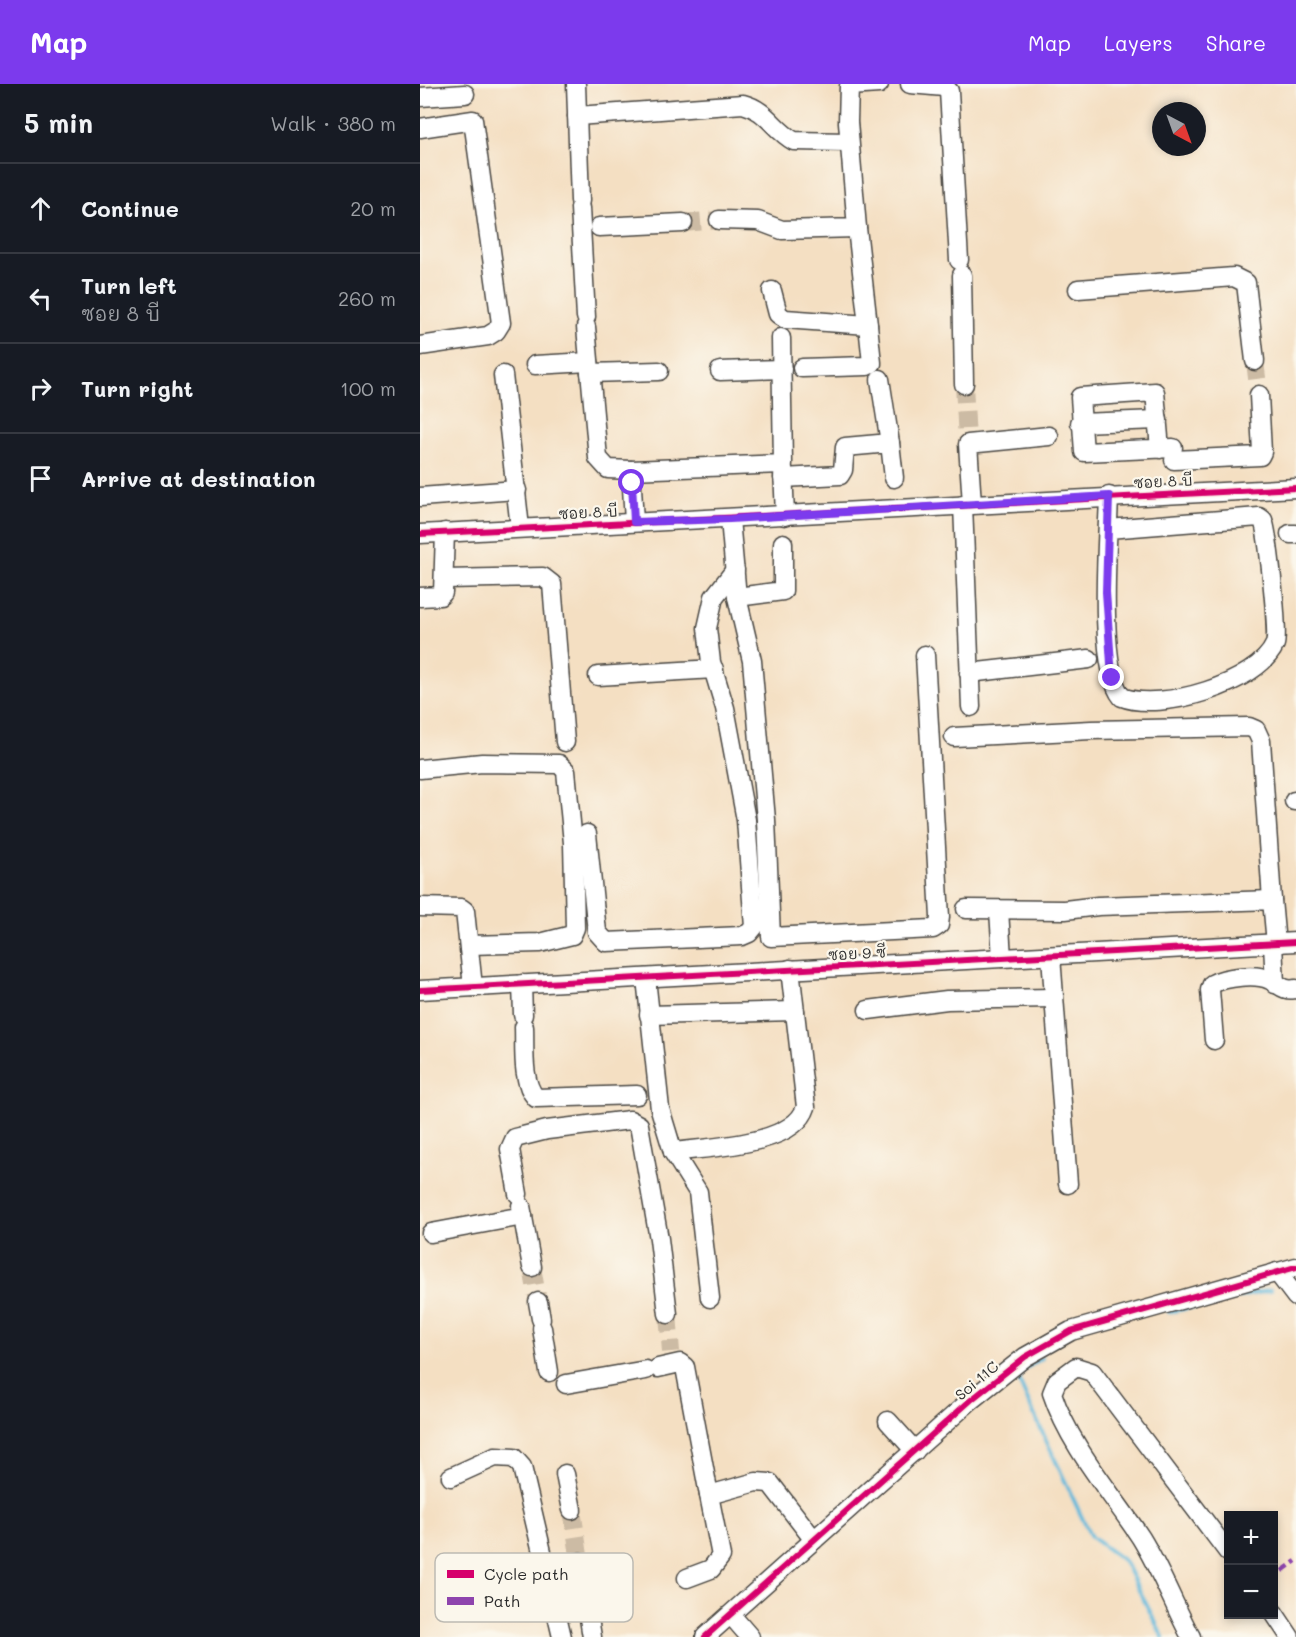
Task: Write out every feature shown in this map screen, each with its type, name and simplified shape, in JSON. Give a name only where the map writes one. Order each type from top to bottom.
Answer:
[{"type":"street","points":[[576,84],[580,204],[591,228],[586,322],[598,458],[608,469],[783,471],[840,475],[843,470],[845,447],[890,443]]},
{"type":"street","points":[[802,368],[867,366],[872,363],[849,142],[849,85],[879,84]]},
{"type":"street","points":[[910,84],[944,87],[949,91],[960,267],[964,384]]},
{"type":"street","points":[[420,97],[465,89],[473,120],[478,170],[501,323],[496,331],[488,336],[420,346]]},
{"type":"street","points":[[577,116],[744,104],[754,107],[770,118],[786,136],[794,141],[849,142]]},
{"type":"street","points":[[420,128],[473,120]]},
{"type":"street","points":[[719,220],[758,221],[782,230],[857,228]]},
{"type":"street","points":[[591,228],[683,223]]},
{"type":"street","points":[[1078,288],[1234,277],[1243,279],[1246,283],[1255,361]]},
{"type":"street","points":[[772,291],[778,314],[784,320],[868,325]]},
{"type":"street","points":[[781,338],[785,516]]},
{"type":"street","points":[[535,364],[659,371]]},
{"type":"street","points":[[720,371],[782,369]]},
{"type":"street","points":[[503,375],[520,528]]},
{"type":"street","points":[[880,379],[894,478]]},
{"type":"street","points":[[1178,493],[1170,448],[1158,420],[1154,391],[1083,396],[1078,400],[1084,452],[1170,448],[1260,456],[1263,452],[1259,395]]},
{"type":"street","points":[[1080,423],[1158,420]]},
{"type":"street","points":[[971,707],[967,442],[1048,436]]},
{"type":"street","points":[[631,470],[634,522]]},
{"type":"street","name":"ซอย 8 บี","points":[[420,534],[785,516],[1109,496],[1296,488]]},
{"type":"street","points":[[420,497],[517,490]]},
{"type":"street","points":[[1108,529],[1259,517],[1263,520],[1275,626],[1276,637],[1272,648],[1237,679],[1220,688],[1164,701],[1131,701],[1122,697],[1112,678],[1107,630],[1108,529],[1109,496]]},
{"type":"street","points":[[730,519],[737,597],[752,661],[766,820],[771,937],[776,939],[933,929],[939,925],[925,655]]},
{"type":"street","points":[[420,597],[440,596],[445,589],[445,532]]},
{"type":"street","points":[[737,597],[783,591],[783,543]]},
{"type":"street","points":[[587,834],[597,932],[606,942],[742,936],[754,927],[746,820],[707,628],[714,597],[735,570]]},
{"type":"street","points":[[445,579],[543,577],[552,584],[565,742]]},
{"type":"street","points":[[969,673],[1089,659]]},
{"type":"street","points":[[598,676],[714,669]]},
{"type":"street","points":[[954,737],[1091,730],[1249,727],[1256,730],[1261,741],[1272,900],[1275,984]]},
{"type":"street","points":[[420,769],[482,763],[559,764],[566,771],[573,843],[575,928],[572,934],[563,939],[540,943],[470,945]]},
{"type":"street","points":[[966,909],[1065,910],[1098,906],[1272,900]]},
{"type":"street","points":[[420,908],[461,908],[465,911],[473,987]]},
{"type":"street","points":[[999,910],[1002,958]]},
{"type":"street","name":"ซอย 9 ซี","points":[[420,990],[1296,942]]},
{"type":"street","points":[[1051,956],[1068,1184]]},
{"type":"street","points":[[673,1152],[761,1140],[794,1126],[803,1118],[806,1107],[790,969]]},
{"type":"street","points":[[1214,1040],[1210,990],[1212,984],[1218,981],[1259,977],[1286,991],[1296,989]]},
{"type":"street","points":[[646,978],[660,1109],[673,1152],[698,1192],[710,1298]]},
{"type":"street","points":[[522,984],[527,1082],[536,1098],[637,1095]]},
{"type":"street","points":[[868,1010],[947,999],[1053,999]]},
{"type":"street","points":[[649,1015],[795,1011]]},
{"type":"street","points":[[532,1267],[510,1149],[515,1138],[547,1130],[630,1120],[636,1122],[639,1125],[659,1239],[668,1314]]},
{"type":"street","points":[[430,1233],[520,1205]]},
{"type":"street","name":"Soi 11C","points":[[705,1637],[1025,1357],[1071,1331],[1296,1267]]},
{"type":"street","points":[[1277,1272],[1296,1297]]},
{"type":"street","points":[[540,1316],[549,1372]]},
{"type":"street","points":[[566,1384],[662,1364],[680,1364],[685,1367],[721,1556],[711,1569],[687,1578]]},
{"type":"street","points":[[1191,1637],[1147,1549],[1074,1440],[1059,1412],[1052,1393],[1057,1381],[1076,1367],[1092,1372],[1224,1547]]},
{"type":"street","points":[[888,1421],[915,1451]]},
{"type":"street","points":[[451,1477],[495,1457],[514,1458],[522,1467],[542,1553]]},
{"type":"street","points":[[565,1474],[572,1510]]},
{"type":"street","points":[[709,1495],[756,1482],[770,1483],[814,1540]]},
{"type":"street","points":[[731,1615],[750,1637]]},
{"type":"street","points":[[1278,1619],[1290,1637]]},
{"type":"street","points":[[558,1622],[562,1637]]},
{"type":"street","points":[[590,1622],[592,1637]]},
{"type":"waterway","points":[[1169,1312],[1271,1290]]},
{"type":"waterway","points":[[1042,1358],[1021,1371],[1019,1381],[1091,1537],[1124,1561],[1163,1637]]},
{"type":"tunnel","points":[[683,223],[719,220]]},
{"type":"tunnel","points":[[1255,361],[1259,395]]},
{"type":"tunnel","points":[[964,384],[967,440]]},
{"type":"tunnel","points":[[532,1267],[538,1302]]},
{"type":"tunnel","points":[[668,1314],[671,1352]]},
{"type":"tunnel","points":[[572,1510],[579,1553]]},
{"type":"marked path","points":[[1282,1571],[1296,1561]]},
{"type":"cycle path","points":[[420,534],[1296,488]]},
{"type":"cycle path","points":[[420,990],[1296,942]]},
{"type":"cycle path","points":[[705,1637],[971,1400],[1025,1357],[1071,1331],[1296,1267]]},
{"type":"route","points":[[632,483],[634,522],[730,519],[1109,496],[1106,592],[1112,678]]}]
